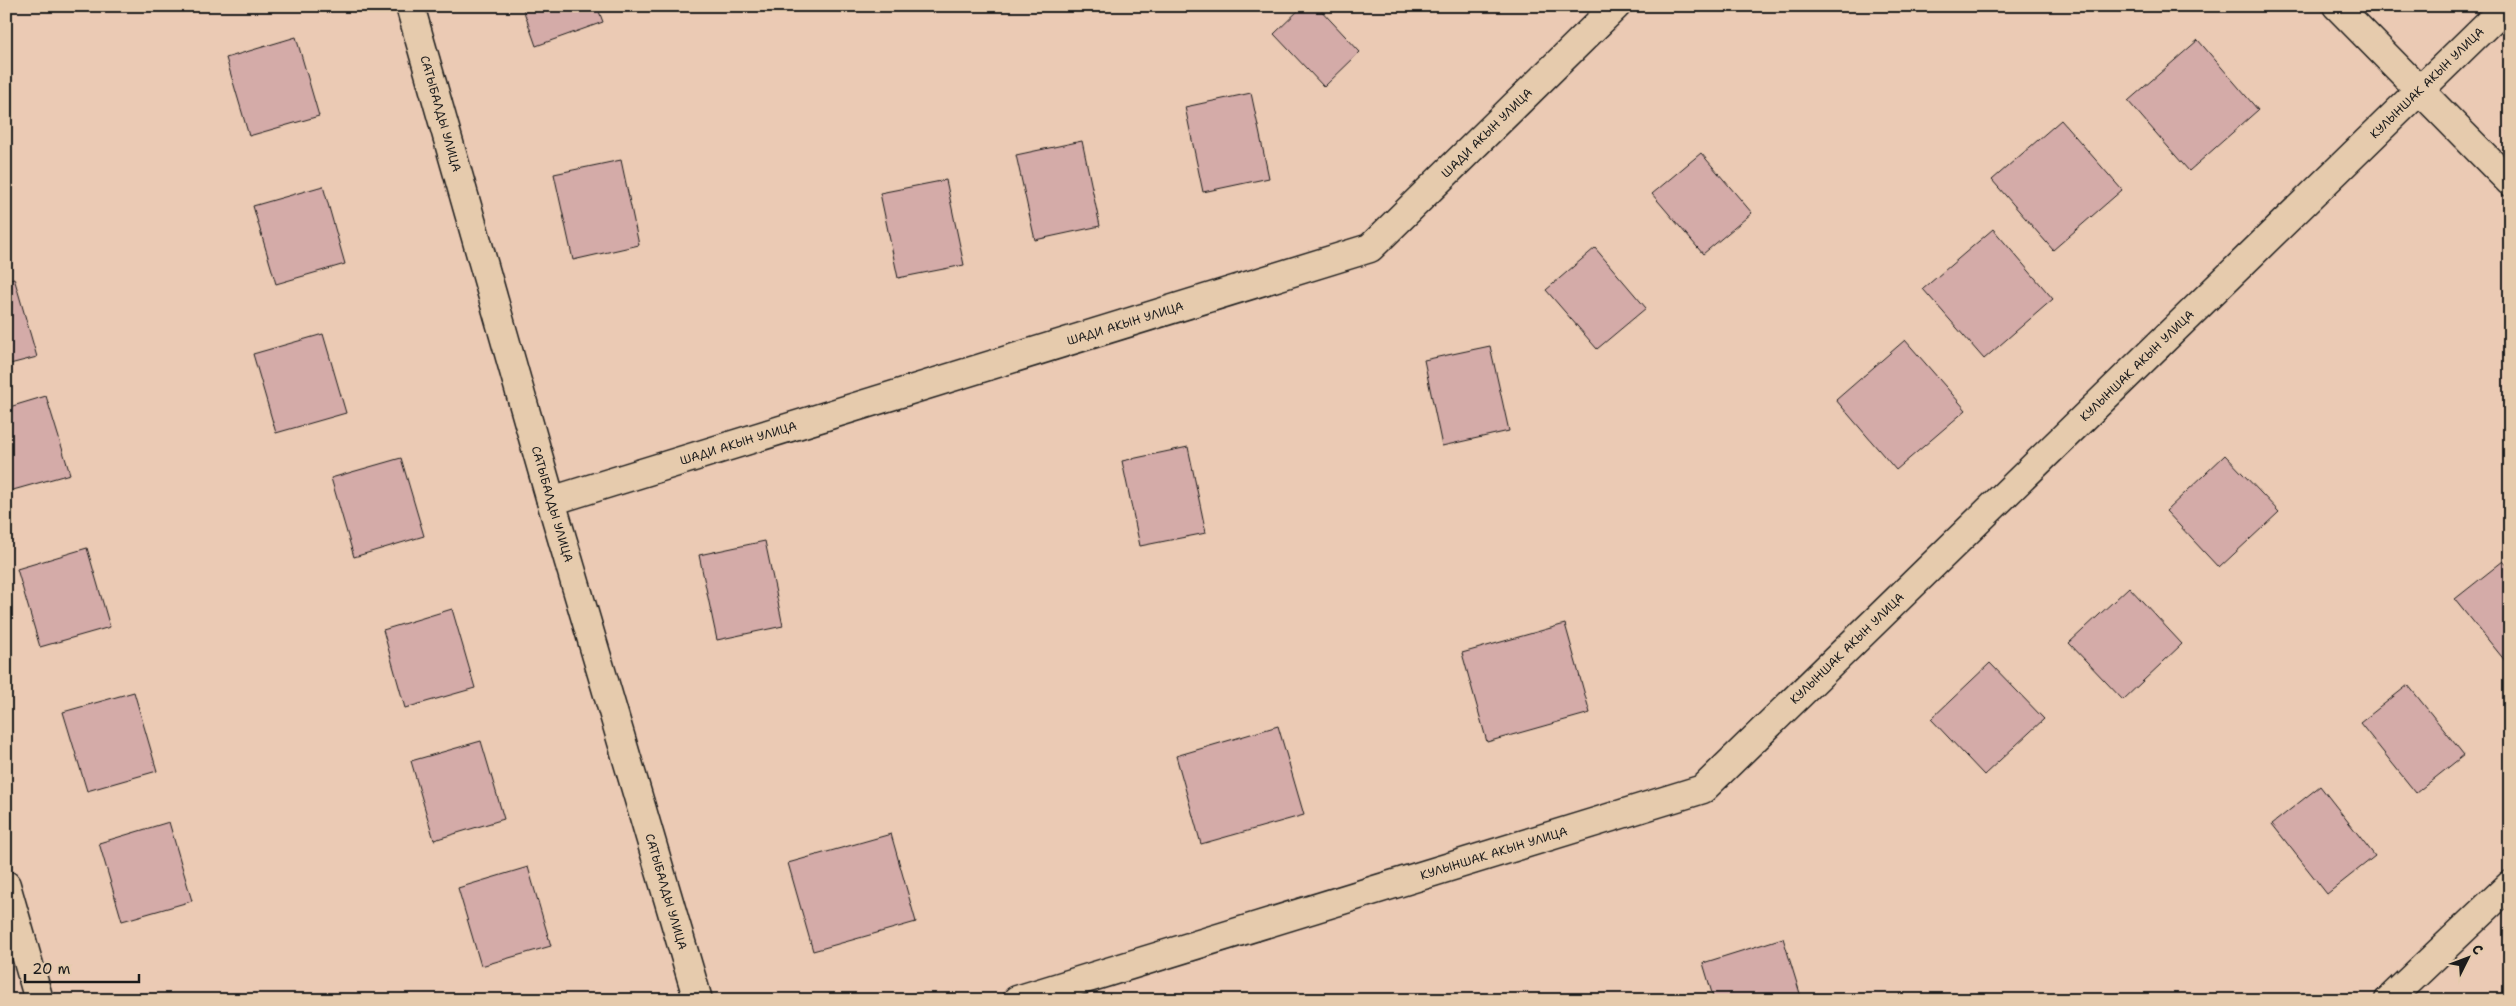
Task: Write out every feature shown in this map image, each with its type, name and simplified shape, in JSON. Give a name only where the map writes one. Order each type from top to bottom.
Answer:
[{"type":"street","name":"САТЫБАЛДЫ УЛИЦА","points":[[410,6],[551,501],[698,1000]]},
{"type":"street","name":"ШАДИ АКЫН УЛИЦА","points":[[551,501],[1370,248],[1616,6]]},
{"type":"street","points":[[2337,6],[2510,182]]},
{"type":"street","name":"КУЛЫНШАК АКЫН УЛИЦА","points":[[1017,1000],[1703,789],[2506,6]]},
{"type":"street","points":[[6,885],[39,1000]]},
{"type":"street","points":[[2389,1000],[2510,885]]},
{"type":"building","points":[[522,6],[597,6],[603,22],[536,46]]},
{"type":"building","points":[[1303,6],[1317,6],[1360,52],[1324,87],[1274,34]]},
{"type":"building","points":[[296,37],[319,116],[249,136],[226,58]]},
{"type":"building","points":[[2198,40],[2258,110],[2189,171],[2128,101]]},
{"type":"building","points":[[1251,93],[1269,178],[1203,192],[1185,107]]},
{"type":"building","points":[[2061,120],[2122,190],[2053,250],[1992,180]]},
{"type":"building","points":[[1082,141],[1100,226],[1035,240],[1016,155]]},
{"type":"building","points":[[1701,153],[1752,213],[1703,254],[1652,194]]},
{"type":"building","points":[[621,160],[639,245],[573,260],[554,174]]},
{"type":"building","points":[[946,180],[964,265],[898,278],[880,193]]},
{"type":"building","points":[[323,186],[345,264],[276,284],[253,206]]},
{"type":"building","points":[[1993,229],[2053,299],[1984,359],[1923,289]]},
{"type":"building","points":[[1595,248],[1646,308],[1597,349],[1546,290]]},
{"type":"building","points":[[14,278],[37,357],[6,365],[6,280]]},
{"type":"building","points":[[323,334],[346,413],[276,433],[253,354]]},
{"type":"building","points":[[1905,340],[1966,410],[1896,470],[1836,400]]},
{"type":"building","points":[[1490,346],[1509,431],[1442,446],[1424,360]]},
{"type":"building","points":[[46,396],[70,474],[6,492],[6,408]]},
{"type":"building","points":[[1188,447],[1206,533],[1140,546],[1122,461]]},
{"type":"building","points":[[2225,455],[2279,512],[2219,568],[2166,511]]},
{"type":"building","points":[[401,458],[424,536],[354,557],[331,478]]},
{"type":"building","points":[[765,541],[783,626],[717,640],[699,555]]},
{"type":"building","points":[[87,548],[110,627],[40,647],[17,569]]},
{"type":"building","points":[[2503,561],[2510,569],[2510,667],[2455,599]]},
{"type":"building","points":[[2129,587],[2182,644],[2123,700],[2069,643]]},
{"type":"building","points":[[452,609],[475,688],[405,708],[383,630]]},
{"type":"building","points":[[1565,624],[1590,713],[1487,742],[1462,653]]},
{"type":"building","points":[[1990,663],[2044,719],[1984,775],[1931,719]]},
{"type":"building","points":[[2408,685],[2464,755],[2416,793],[2360,723]]},
{"type":"building","points":[[134,692],[157,771],[87,791],[63,712]]},
{"type":"building","points":[[1278,726],[1304,815],[1201,844],[1176,756]]},
{"type":"building","points":[[481,741],[504,819],[434,840],[411,761]]},
{"type":"building","points":[[2320,786],[2375,856],[2327,894],[2272,824]]},
{"type":"building","points":[[169,822],[192,901],[122,921],[99,843]]},
{"type":"building","points":[[891,834],[916,922],[813,951],[788,863]]},
{"type":"building","points":[[528,867],[551,946],[481,966],[458,888]]},
{"type":"building","points":[[1783,938],[1802,1000],[1714,1000],[1703,963]]}]
